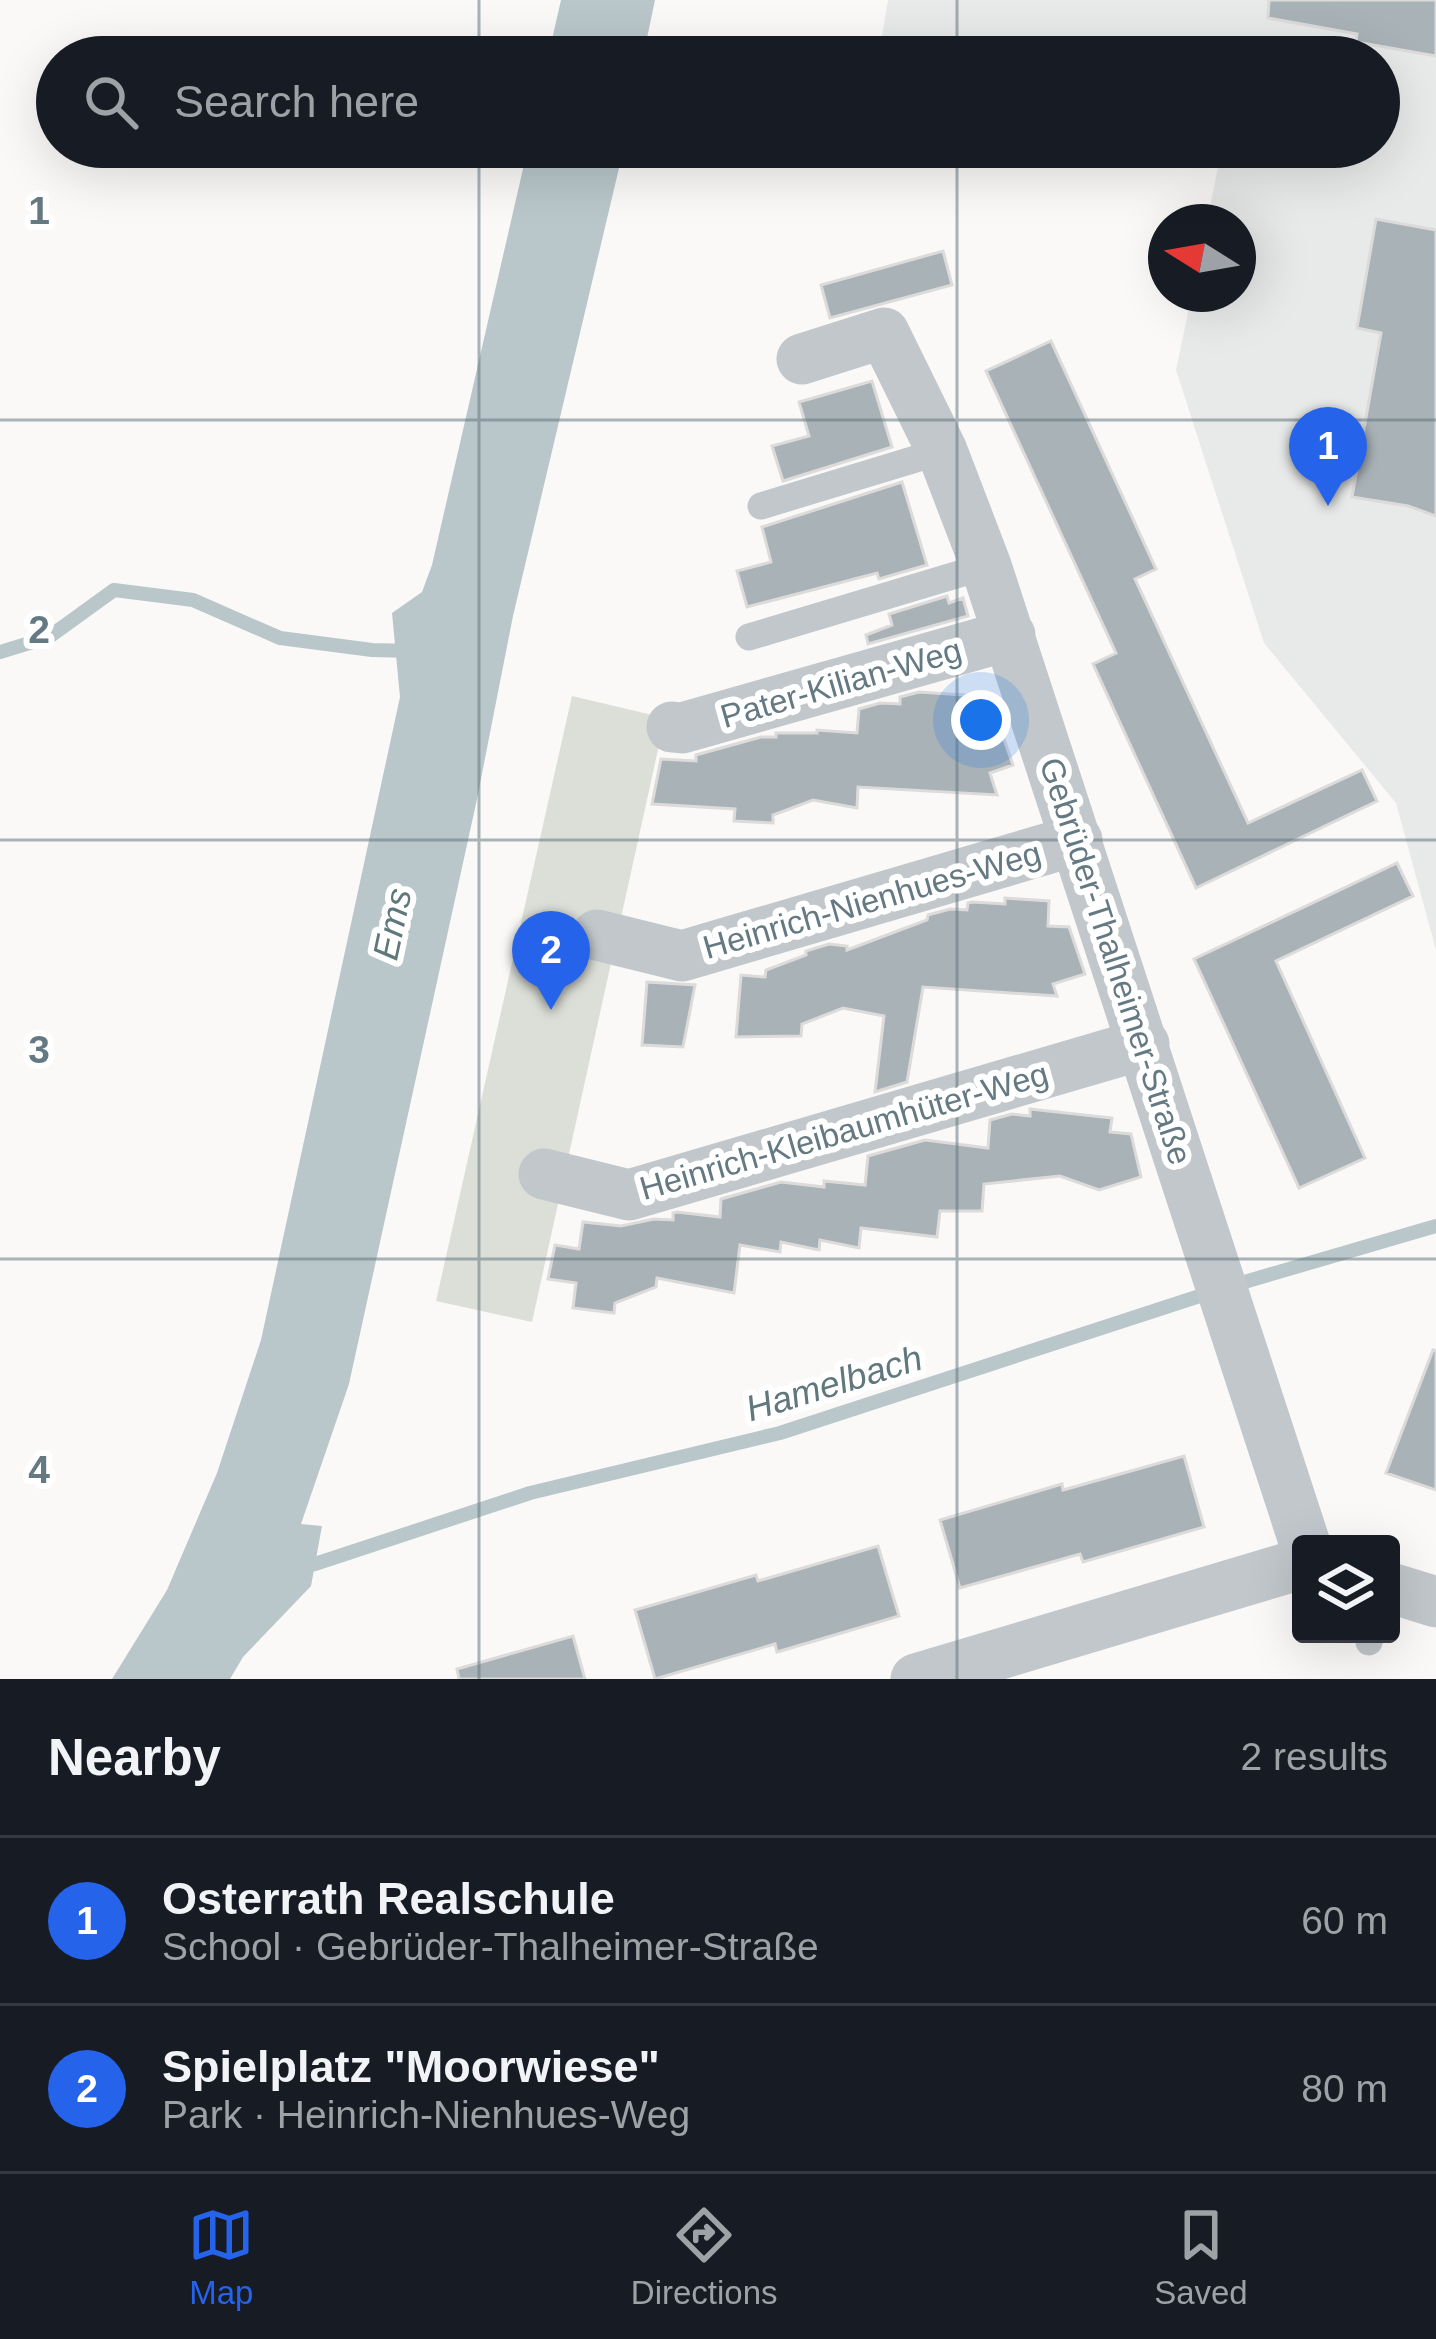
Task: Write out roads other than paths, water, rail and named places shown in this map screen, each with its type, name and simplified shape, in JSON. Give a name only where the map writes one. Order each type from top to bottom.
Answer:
[{"type":"street","name":"Gebrüder-Thalheimer-Straße","points":[[802,359],[884,333],[942,451],[1010,635],[1302,1535]]},
{"type":"street","name":"Pater-Kilian-Weg","points":[[672,727],[1010,635]]},
{"type":"street","name":"Heinrich-Nienhues-Weg","points":[[596,934],[682,956],[1077,840]]},
{"type":"street","name":"Heinrich-Kleibaumhüter-Weg","points":[[544,1174],[629,1195],[1144,1044]]},
{"type":"street","points":[[916,1679],[1292,1567]]},
{"type":"street","points":[[1400,1591],[1436,1602]]},
{"type":"lane","points":[[761,506],[942,451]]},
{"type":"lane","points":[[749,637],[986,566]]},
{"type":"water","points":[[561,0],[655,0],[647,36],[553,36]]},
{"type":"water","name":"Ems","points":[[523,168],[619,168],[513,616],[349,1384],[301,1524],[322,1526],[311,1586],[243,1657],[230,1679],[112,1679],[167,1590],[217,1473],[261,1340],[400,697],[392,613],[422,592]]},
{"type":"waterway","points":[[0,652],[49,637],[114,590],[193,600],[280,638],[413,651]]},
{"type":"waterway","name":"Hamelbach","points":[[1234,1285],[1436,1226]]},
{"type":"waterway","name":"Hamelbach","points":[[298,1567],[530,1493],[780,1433],[1212,1292]]},
{"type":"place","name":"Osterrath Realschule","points":[[1328,506]]},
{"type":"place","name":"Spielplatz \"Moorwiese\"","points":[[551,1010]]}]
